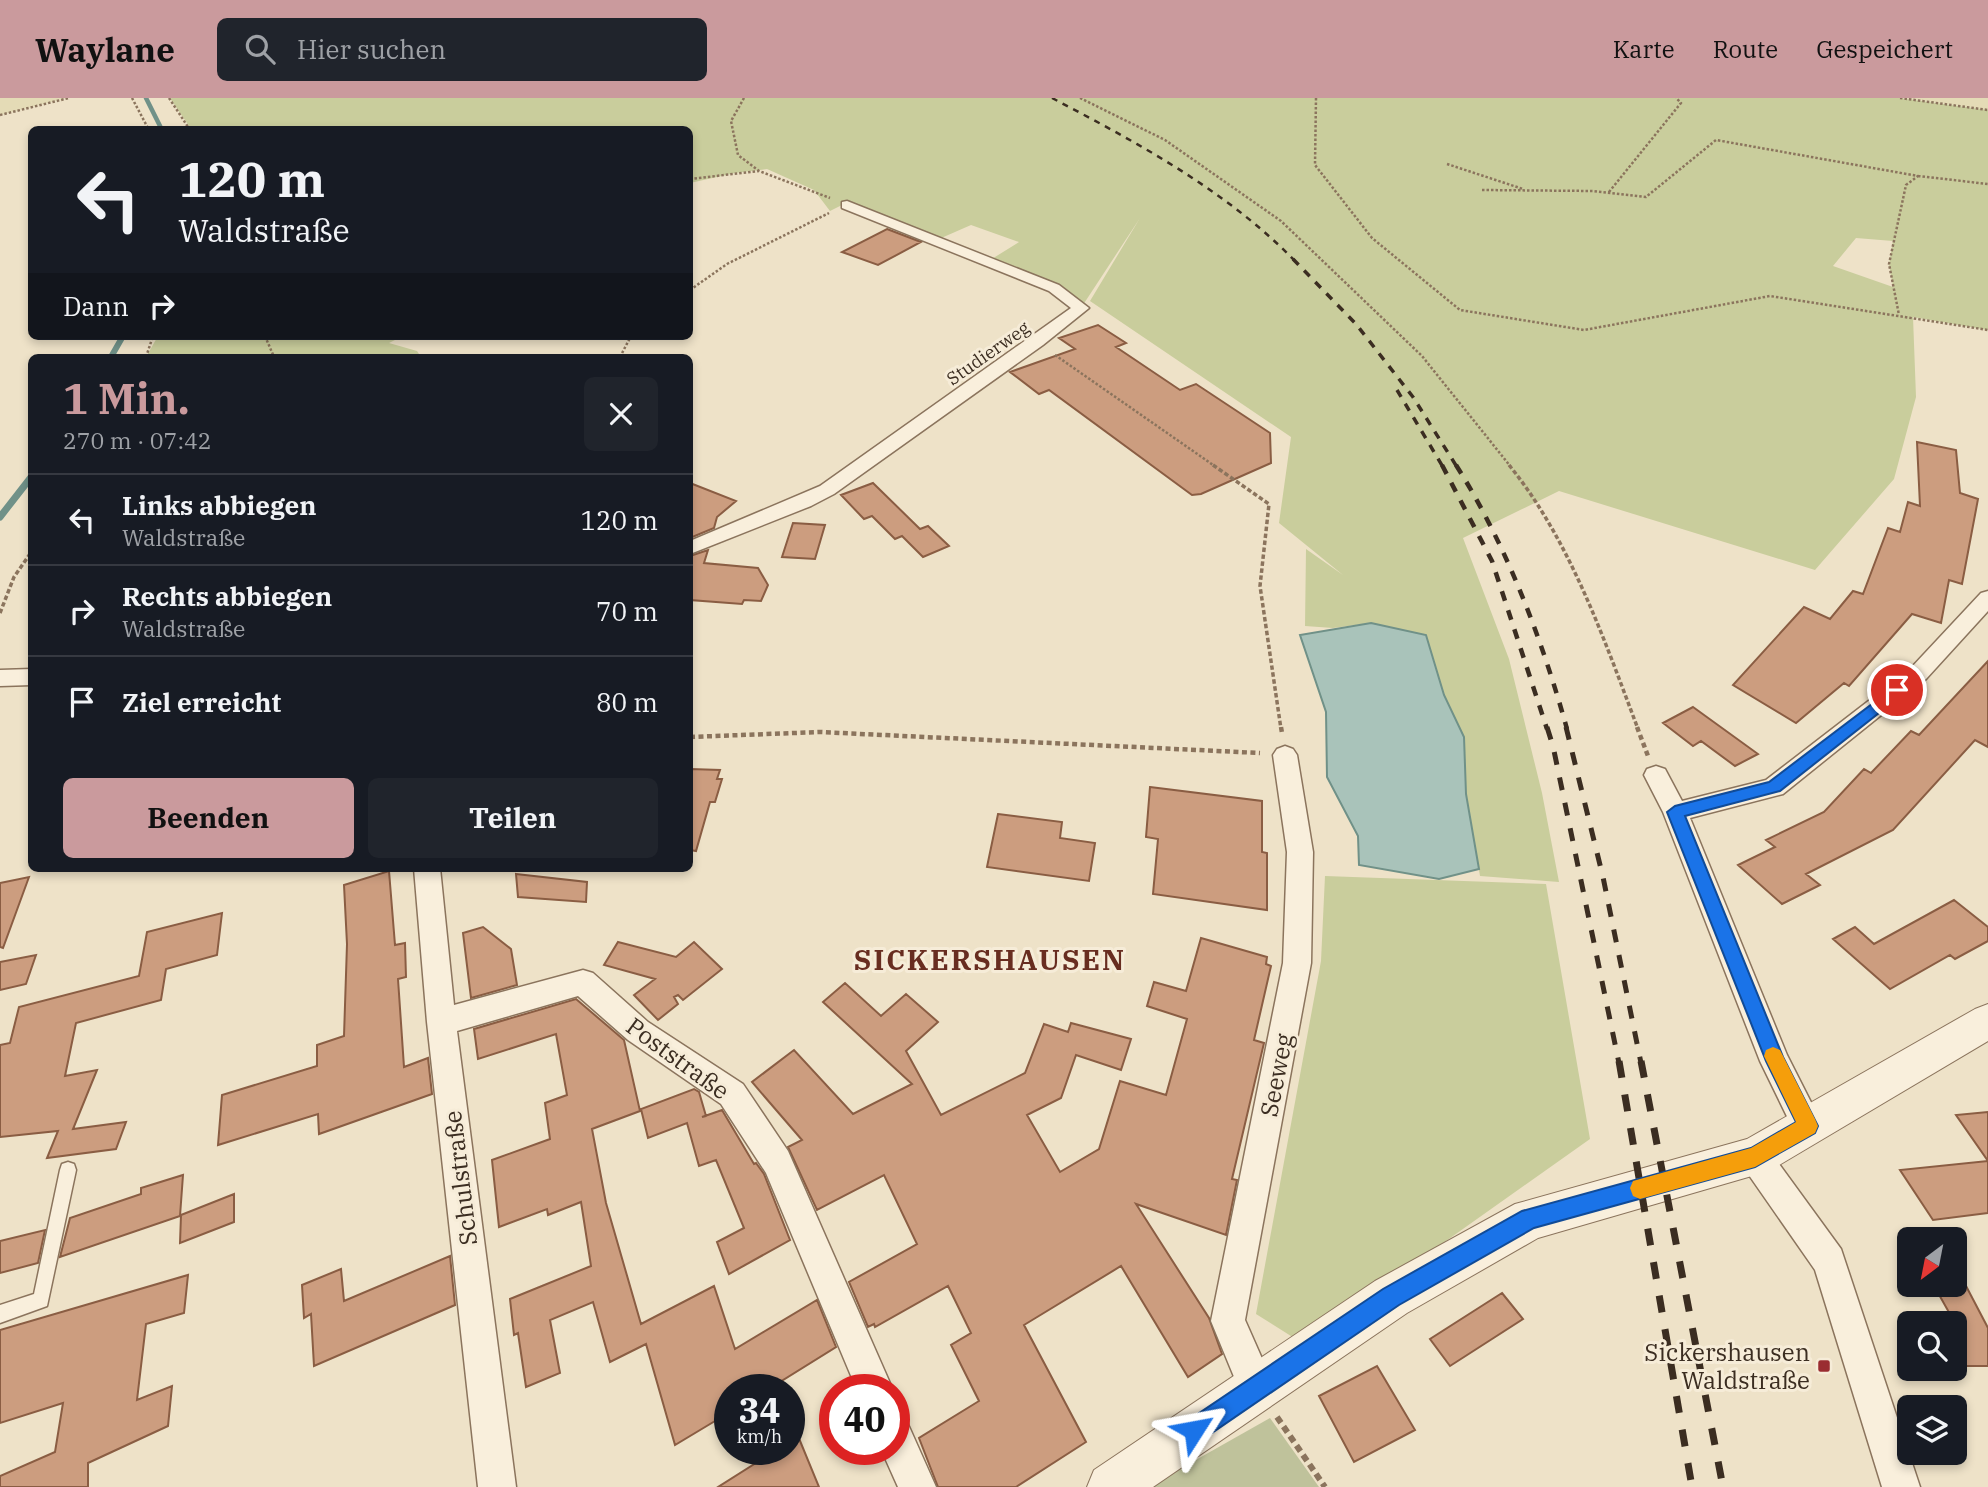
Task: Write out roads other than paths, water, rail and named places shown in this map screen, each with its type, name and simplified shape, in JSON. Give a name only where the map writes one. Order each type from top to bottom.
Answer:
[{"type":"street","name":"Studierweg","points":[[693,547],[827,490],[1037,342],[1081,307],[1054,288],[847,205]]},
{"type":"street","points":[[1675,812],[1774,787],[1918,674],[1988,598]]},
{"type":"street","points":[[0,678],[28,677]]},
{"type":"street","name":"Seeweg","points":[[1257,1388],[1228,1321],[1297,963],[1300,852],[1285,755]]},
{"type":"street","points":[[1656,775],[1675,812],[1775,1061],[1808,1126]]},
{"type":"street","name":"Schulstraße","points":[[427,872],[441,1022],[497,1487]]},
{"type":"street","name":"Poststraße","points":[[441,1022],[583,982],[638,1031],[732,1094],[777,1162],[868,1374]]},
{"type":"street","points":[[1111,1487],[1391,1297],[1530,1219],[1755,1157],[1988,1021]]},
{"type":"street","points":[[1755,1157],[1829,1261],[1901,1487]]},
{"type":"street","points":[[907,1465],[917,1487]]},
{"type":"lane","points":[[0,1314],[41,1300],[68,1170]]},
{"type":"water","points":[[1371,623],[1426,635],[1444,695],[1464,737],[1466,794],[1479,869],[1439,879],[1359,865],[1358,836],[1327,777],[1326,712],[1300,635]]},
{"type":"waterway","points":[[146,98],[160,126]]},
{"type":"waterway","points":[[113,354],[121,340]]},
{"type":"waterway","points":[[0,517],[28,481]]},
{"type":"railway","points":[[1052,98],[1180,170],[1240,212],[1294,260]]},
{"type":"railway","points":[[1294,260],[1356,324],[1413,397],[1457,467]]},
{"type":"railway","points":[[1397,390],[1443,467]]},
{"type":"railway","points":[[1442,465],[1492,561],[1547,729]]},
{"type":"railway","points":[[1456,465],[1491,527],[1521,593],[1567,729]]},
{"type":"railway","points":[[1547,727],[1619,1063]]},
{"type":"railway","points":[[1566,727],[1603,877],[1641,1063]]},
{"type":"railway","points":[[1619,1061],[1692,1487]]},
{"type":"railway","points":[[1641,1061],[1723,1487]]},
{"type":"place","name":"Sickershausen Waldstraße","points":[[1824,1366]]},
{"type":"district","name":"SICKERSHAUSEN","points":[[990,959]]}]
